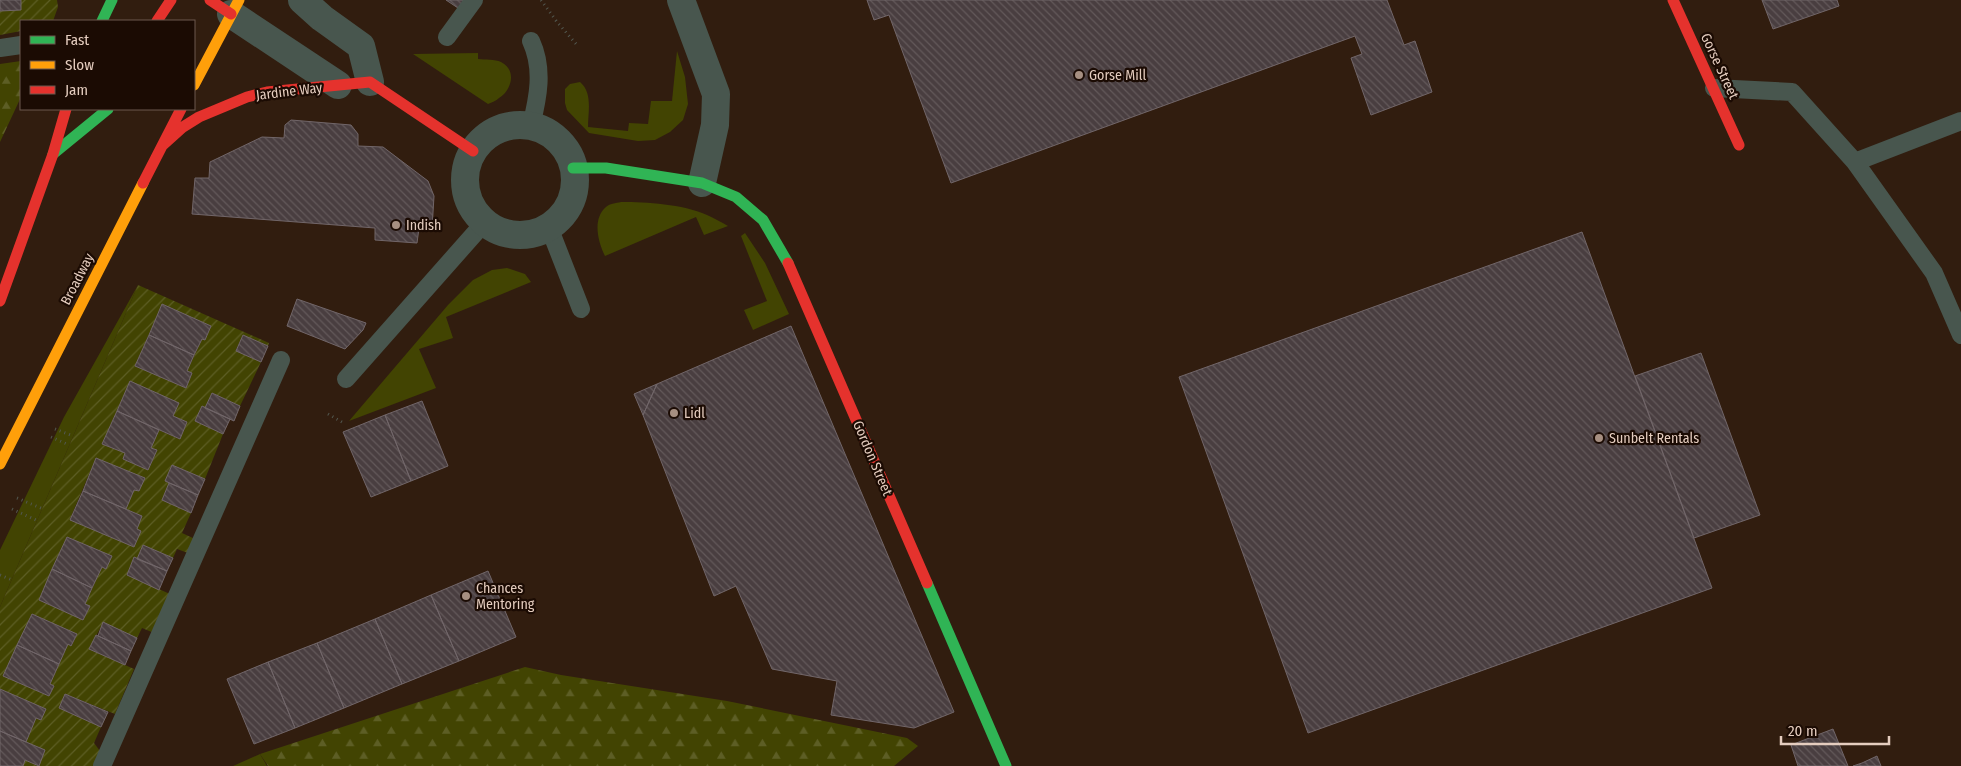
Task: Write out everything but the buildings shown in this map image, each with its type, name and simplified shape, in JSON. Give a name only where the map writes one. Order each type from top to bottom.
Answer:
[{"type":"main road","points":[[102,20],[112,0]]},
{"type":"main road","points":[[159,20],[171,0]]},
{"type":"main road","name":"Gorse Street","points":[[1673,0],[1739,145]]},
{"type":"main road","points":[[195,82],[226,5]]},
{"type":"main road","points":[[370,82],[473,151]]},
{"type":"main road","name":"Jardine Way","points":[[163,144],[188,122],[251,95],[370,82]]},
{"type":"main road","points":[[0,301],[53,154],[66,110]]},
{"type":"main road","points":[[53,154],[107,110]]},
{"type":"main road","name":"Broadway","points":[[0,464],[180,110]]},
{"type":"main road","name":"Gordon Street","points":[[573,168],[606,168],[702,183],[736,197],[764,220],[788,262],[1006,766]]},
{"type":"street","points":[[302,0],[322,18],[361,46],[370,82]]},
{"type":"street","points":[[681,0],[716,94],[715,125],[702,183]]},
{"type":"street","name":"Jardine Way","points":[[226,5],[338,85]]},
{"type":"street","points":[[515,125],[531,126],[546,132],[558,141],[568,153],[575,182],[570,201],[560,218],[549,227],[535,234],[521,235],[506,234],[484,223],[476,215],[466,192],[464,177],[473,151],[486,137],[499,129],[515,125]]},
{"type":"lane","points":[[447,37],[474,0]]},
{"type":"lane","points":[[531,41],[537,54],[539,68],[537,104],[531,126]]},
{"type":"lane","points":[[0,48],[20,45]]},
{"type":"lane","points":[[1714,88],[1792,92],[1855,162],[1934,273],[1961,335]]},
{"type":"lane","points":[[1855,162],[1961,121]]},
{"type":"lane","points":[[346,379],[484,223]]},
{"type":"lane","points":[[549,227],[581,308]]},
{"type":"lane","points":[[102,766],[281,360]]},
{"type":"path","points":[[542,0],[557,22],[578,46]]},
{"type":"path","points":[[328,414],[342,422]]},
{"type":"path","points":[[52,428],[73,436]]},
{"type":"path","points":[[48,436],[69,445]]},
{"type":"path","points":[[17,498],[43,509]]},
{"type":"path","points":[[12,510],[38,521]]},
{"type":"path","points":[[0,574],[12,580]]},
{"type":"green space","points":[[21,0],[57,0],[58,7],[53,20],[20,20],[20,31],[0,35],[0,11]]},
{"type":"green space","points":[[677,51],[685,77],[688,104],[683,120],[670,132],[655,140],[638,141],[589,133],[567,110],[565,89],[570,84],[580,82],[584,86],[588,97],[588,127],[628,131],[629,123],[648,124],[651,101],[672,101]]},
{"type":"green space","points":[[478,53],[478,59],[501,62],[506,66],[511,75],[510,85],[507,90],[498,99],[488,104],[413,54]]},
{"type":"green space","points":[[20,61],[20,99],[0,142],[0,64]]},
{"type":"green space","points":[[621,202],[653,203],[687,208],[707,215],[728,226],[704,235],[696,217],[605,256],[599,238],[599,218],[607,206]]},
{"type":"green space","points":[[745,233],[765,263],[789,314],[753,330],[744,310],[767,301],[741,236]]},
{"type":"green space","points":[[507,268],[525,274],[531,282],[446,317],[453,338],[419,349],[436,388],[349,421],[448,305],[473,280],[492,270]]},
{"type":"green space","points":[[138,285],[0,607],[0,550],[64,417]]},
{"type":"green space","points":[[138,285],[269,343],[268,346],[243,335],[236,350],[261,362],[240,406],[212,393],[205,408],[202,407],[195,421],[223,434],[205,479],[172,465],[165,481],[169,483],[162,500],[191,513],[182,533],[195,539],[188,553],[177,549],[173,558],[143,545],[137,559],[134,557],[127,575],[170,594],[154,633],[142,628],[137,638],[103,623],[89,649],[134,669],[115,714],[65,694],[59,708],[101,727],[94,743],[100,751],[94,766],[38,766],[26,742],[36,718],[41,719],[46,709],[0,689],[0,607]],"holes":[[[162,305],[211,326],[205,340],[202,339],[187,371],[192,373],[186,388],[135,366]],[[130,382],[179,403],[173,416],[187,422],[179,439],[159,430],[151,448],[157,450],[148,470],[123,459],[125,453],[102,444]],[[96,458],[144,478],[139,491],[134,490],[126,509],[142,516],[137,529],[70,519]],[[67,537],[111,556],[106,569],[102,567],[85,604],[90,606],[83,620],[39,600]],[[32,614],[77,634],[72,645],[68,644],[50,684],[54,686],[49,696],[4,676]]]},
{"type":"green space","points":[[525,667],[561,675],[727,701],[907,738],[918,746],[894,766],[268,766],[260,754]]},
{"type":"green space","points":[[260,754],[267,766],[233,766]]},
{"type":"green space","points":[[25,760],[38,766],[23,766]]},
{"type":"traffic: fast","points":[[102,20],[112,0]]},
{"type":"traffic: fast","points":[[53,154],[107,110]]},
{"type":"traffic: fast","points":[[573,168],[606,168],[702,183],[736,197],[763,220],[788,263]]},
{"type":"traffic: fast","points":[[927,583],[1006,766]]},
{"type":"traffic: slow","points":[[195,83],[239,0]]},
{"type":"traffic: slow","points":[[0,464],[143,183]]},
{"type":"traffic: jam","points":[[158,20],[171,0]]},
{"type":"traffic: jam","points":[[210,0],[231,14]]},
{"type":"traffic: jam","points":[[1673,0],[1739,145]]},
{"type":"traffic: jam","points":[[163,145],[183,127],[199,117],[247,97],[267,92],[370,82],[473,151]]},
{"type":"traffic: jam","points":[[0,301],[53,154],[66,110]]},
{"type":"traffic: jam","points":[[143,183],[180,110]]},
{"type":"traffic: jam","points":[[788,263],[927,583]]},
{"type":"place","name":"Gorse Mill","points":[[1079,75]]},
{"type":"place","name":"Indish","points":[[396,225]]},
{"type":"place","name":"Lidl","points":[[674,413]]},
{"type":"place","name":"Sunbelt Rentals","points":[[1599,438]]},
{"type":"place","name":"Chances Mentoring","points":[[466,596]]}]
